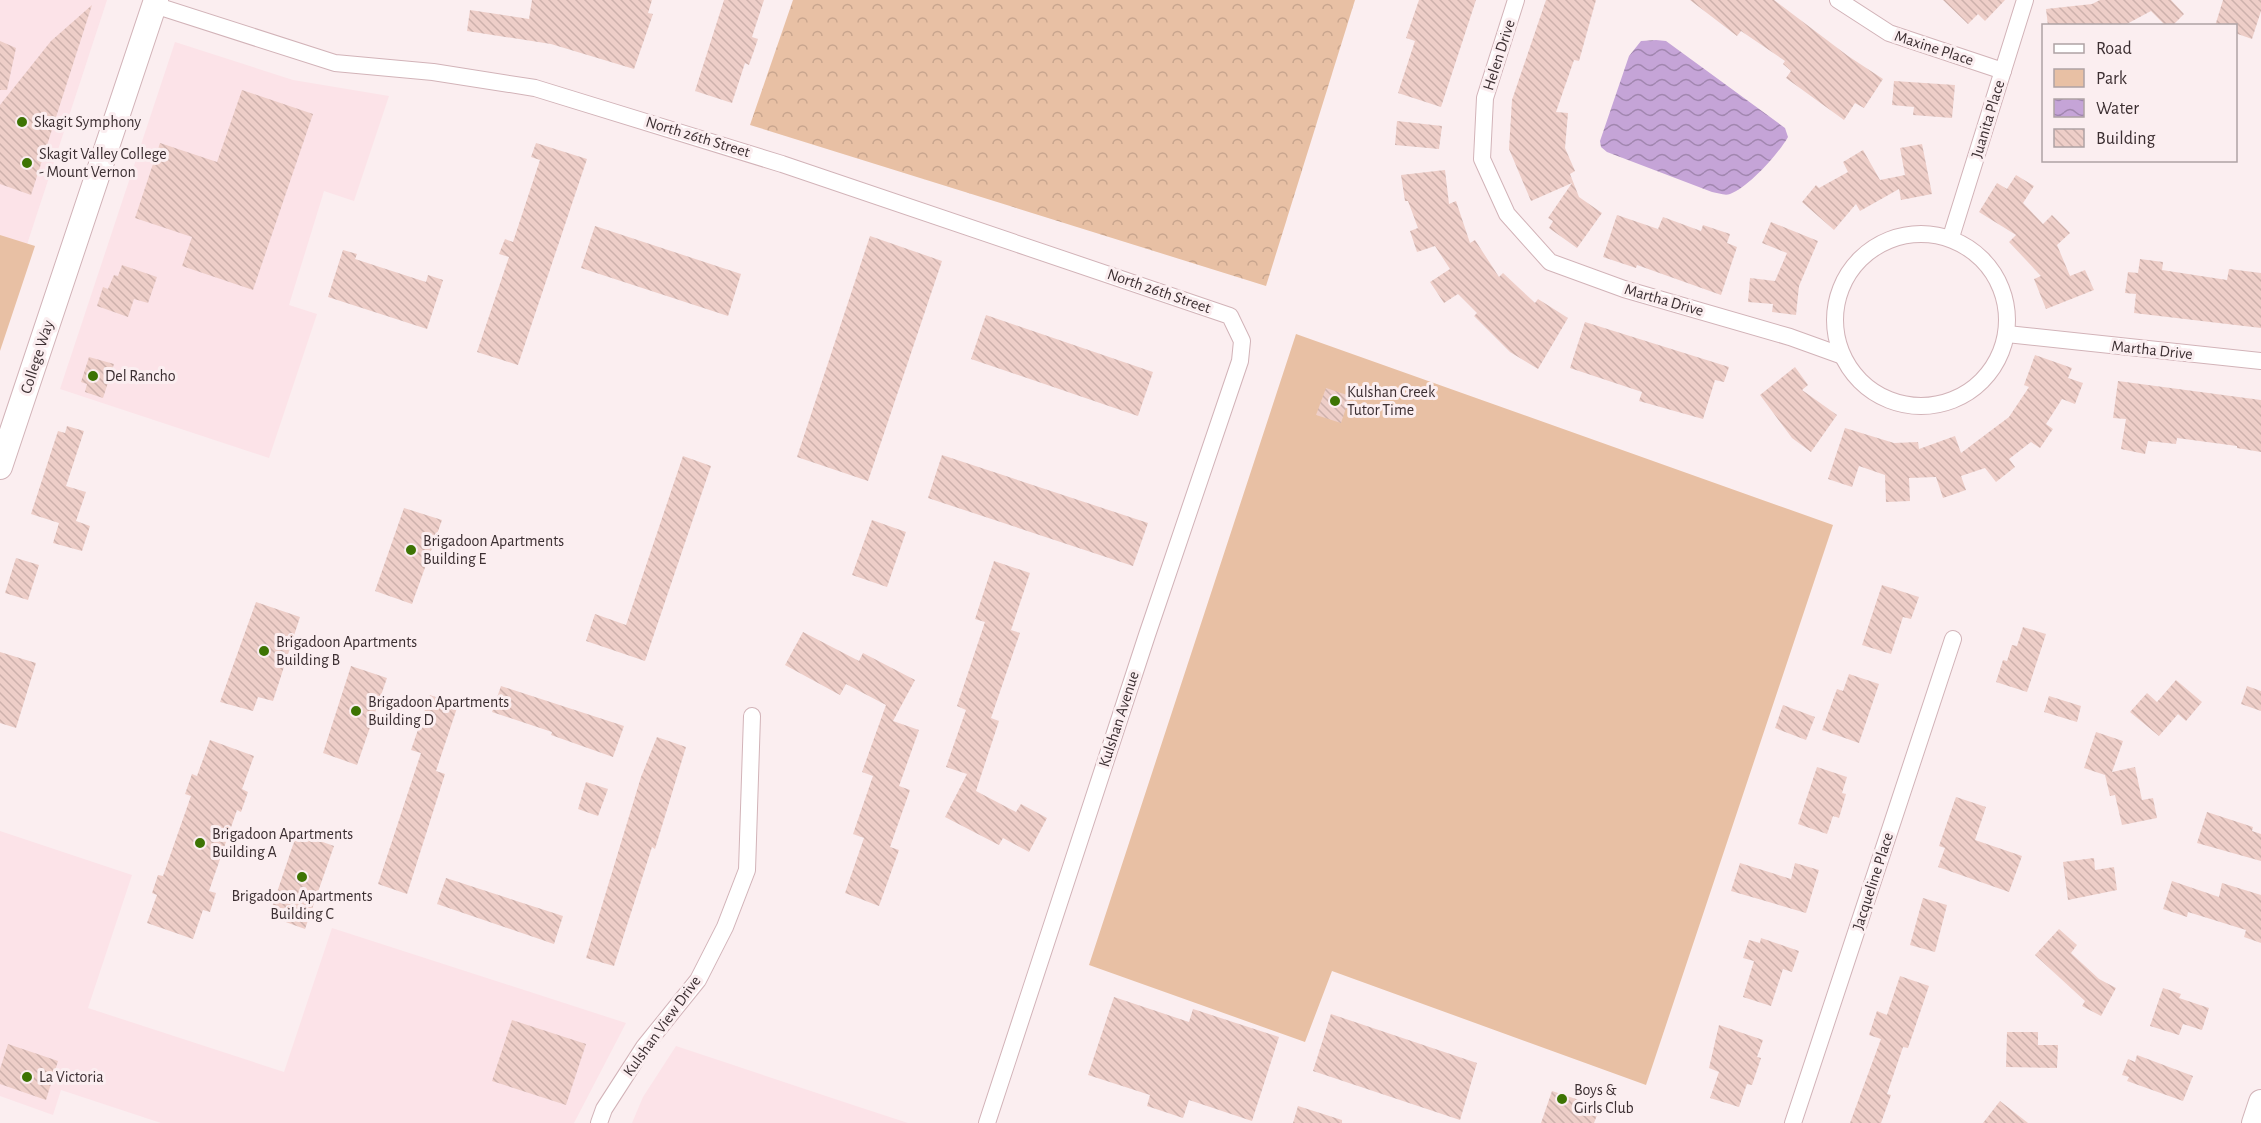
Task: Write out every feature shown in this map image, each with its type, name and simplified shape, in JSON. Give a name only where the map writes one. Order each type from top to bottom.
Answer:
[{"type":"main road","name":"College Way","points":[[1,465],[155,3]]},
{"type":"street","name":"Helen Drive","points":[[1507,214],[1482,159],[1485,98],[1516,0]]},
{"type":"street","name":"Maxine Place","points":[[1838,0],[1889,33],[2003,70]]},
{"type":"street","name":"Juanita Place","points":[[1951,237],[2025,0]]},
{"type":"street","name":"North 26th Street","points":[[155,3],[335,63],[433,72],[535,88],[782,164],[1230,316]]},
{"type":"street","name":"Martha Drive","points":[[1507,214],[1550,262],[1624,289],[1790,337],[1840,355]]},
{"type":"street","points":[[1918,232],[1951,237],[1985,260],[2005,294],[2007,334],[1994,369],[1967,395],[1932,407],[1894,404],[1862,385],[1840,355],[1833,322],[1839,288],[1857,260],[1885,240],[1918,232]]},
{"type":"street","name":"Kulshan Avenue","points":[[987,1123],[1143,646],[1240,361],[1242,341],[1230,316]]},
{"type":"street","name":"Martha Drive","points":[[2007,334],[2261,361]]},
{"type":"street","name":"Jacqueline Place","points":[[1793,1123],[1953,639]]},
{"type":"street","name":"Kulshan View Drive","points":[[599,1123],[603,1109],[644,1047],[698,980],[724,927],[747,870],[752,716]]},
{"type":"shaded area","name":"Skagit Valley College - Mount Vernon","points":[[0,0],[107,0],[0,327]]},
{"type":"shaded area","points":[[175,42],[293,80],[389,96],[354,201],[324,191],[289,305],[317,314],[269,458],[60,389]]},
{"type":"shaded area","points":[[0,831],[132,875],[88,1008],[284,1072],[332,928],[626,1023],[574,1123],[161,1123],[61,1090],[53,1115],[0,1096]]},
{"type":"shaded area","points":[[676,1046],[908,1123],[632,1123],[643,1097]]},
{"type":"green space","points":[[793,0],[1355,0],[1266,286],[750,125]]},
{"type":"green space","points":[[0,235],[35,246],[0,351]]},
{"type":"green space","points":[[1296,334],[1833,525],[1646,1085],[1332,971],[1305,1042],[1089,965]]},
{"type":"water","points":[[1641,41],[1666,41],[1785,128],[1788,137],[1778,152],[1754,178],[1730,194],[1712,192],[1607,152],[1601,147],[1600,141],[1629,56]]},
{"type":"building","points":[[532,0],[652,0],[648,13],[653,14],[634,69],[551,44],[467,31],[470,10],[529,19]]},
{"type":"building","points":[[724,0],[764,0],[752,37],[758,39],[749,65],[745,63],[732,103],[695,91]]},
{"type":"building","points":[[1419,0],[1476,0],[1441,107],[1398,93],[1415,41],[1406,38]]},
{"type":"building","points":[[1546,0],[1596,0],[1579,61],[1574,60],[1556,112],[1568,113],[1565,148],[1575,171],[1570,174],[1579,197],[1602,213],[1577,248],[1549,228],[1553,221],[1548,218],[1572,183],[1531,201],[1509,149],[1512,100]]},
{"type":"building","points":[[1690,0],[1774,0],[1848,56],[1883,79],[1864,108],[1855,103],[1844,120],[1786,78],[1791,71],[1783,64],[1785,61],[1741,31],[1737,36]]},
{"type":"building","points":[[1943,0],[2005,0],[1985,21],[1978,14],[1968,24]]},
{"type":"building","points":[[2100,0],[2171,0],[2184,14],[2174,24],[2164,24],[2151,11],[2127,24],[2048,24],[2046,9],[2092,4]]},
{"type":"building","points":[[2223,0],[2261,0],[2261,11],[2252,39],[2237,34],[2237,24],[2216,24]]},
{"type":"building","points":[[92,5],[31,195],[0,184],[0,105],[51,41]]},
{"type":"building","points":[[0,41],[16,48],[7,90],[0,90]]},
{"type":"building","points":[[1894,81],[1955,85],[1952,118],[1913,115],[1914,107],[1892,105]]},
{"type":"building","points":[[242,90],[313,114],[253,290],[182,266],[192,237],[135,218],[160,143],[217,162]]},
{"type":"building","points":[[1397,121],[1442,126],[1439,149],[1395,145]]},
{"type":"building","points":[[536,143],[587,159],[518,365],[477,352],[509,257],[499,254],[505,239],[513,242],[540,160],[531,157]]},
{"type":"building","points":[[1922,144],[1932,194],[1901,200],[1899,189],[1860,211],[1856,204],[1834,230],[1802,202],[1816,185],[1819,188],[1848,172],[1843,162],[1863,150],[1880,180],[1905,175],[1900,148]]},
{"type":"building","points":[[1445,170],[1449,204],[1456,201],[1470,243],[1475,240],[1499,277],[1503,273],[1535,303],[1538,299],[1568,318],[1538,369],[1510,352],[1474,316],[1477,313],[1458,294],[1444,303],[1430,282],[1450,269],[1435,246],[1417,252],[1410,231],[1418,228],[1408,201],[1405,201],[1401,175]]},
{"type":"building","points":[[2016,175],[2034,186],[2023,203],[2043,224],[2052,215],[2070,233],[2057,245],[2070,276],[2085,270],[2094,290],[2046,309],[2034,279],[2041,276],[2009,242],[2016,235],[1979,212],[1997,183],[2007,189]]},
{"type":"building","points":[[1617,215],[1658,229],[1663,217],[1701,231],[1703,225],[1730,234],[1727,243],[1737,247],[1721,295],[1637,265],[1636,268],[1603,257]]},
{"type":"building","points":[[1771,222],[1818,241],[1799,286],[1796,315],[1772,312],[1773,304],[1748,302],[1750,278],[1775,281],[1787,253],[1762,243]]},
{"type":"building","points":[[595,226],[741,274],[728,316],[581,268]]},
{"type":"building","points":[[870,236],[942,261],[868,481],[797,457]]},
{"type":"building","points":[[343,250],[357,254],[355,259],[426,282],[428,275],[443,280],[427,329],[328,297]]},
{"type":"building","points":[[2140,259],[2163,262],[2162,270],[2227,280],[2229,269],[2261,273],[2261,328],[2134,313],[2136,294],[2125,293],[2128,272],[2138,273]]},
{"type":"building","points":[[122,265],[157,277],[148,303],[134,299],[128,317],[97,306],[103,287],[108,289],[114,275],[118,276]]},
{"type":"building","points":[[986,315],[1153,372],[1138,416],[971,359]]},
{"type":"building","points":[[1585,322],[1729,367],[1724,382],[1715,380],[1703,419],[1639,401],[1642,392],[1570,368]]},
{"type":"building","points":[[2035,355],[2072,368],[2068,378],[2083,383],[2075,404],[2062,399],[2046,424],[2053,429],[2040,448],[2031,442],[2009,459],[2015,467],[1996,482],[1985,468],[1961,476],[1966,490],[1943,498],[1936,477],[1909,478],[1910,501],[1886,502],[1885,475],[1859,466],[1852,487],[1828,479],[1845,428],[1894,443],[1918,442],[1919,449],[1955,436],[1961,453],[2009,417],[2029,387],[2024,385]]},
{"type":"building","name":"Del Rancho","points":[[89,357],[114,364],[103,398],[85,392],[87,384],[81,382]]},
{"type":"building","points":[[1795,367],[1808,385],[1802,390],[1837,415],[1811,452],[1792,438],[1760,395]]},
{"type":"building","points":[[2118,381],[2261,400],[2261,452],[2237,448],[2237,446],[2177,438],[2176,444],[2148,441],[2145,454],[2121,449],[2126,419],[2113,418]]},
{"type":"building","name":"Kulshan Creek Tutor Time","points":[[1326,388],[1350,396],[1341,423],[1316,415]]},
{"type":"building","points":[[67,426],[84,431],[66,486],[86,492],[76,521],[90,526],[82,551],[53,543],[59,523],[31,514],[58,431],[65,433]]},
{"type":"building","points":[[942,455],[1148,523],[1133,566],[928,498]]},
{"type":"building","points":[[683,456],[711,466],[645,661],[586,641],[595,614],[626,625]]},
{"type":"building","name":"Brigadoon Apartments Building E","points":[[404,508],[442,520],[412,604],[375,591]]},
{"type":"building","points":[[872,520],[906,532],[887,587],[852,575]]},
{"type":"building","points":[[16,558],[39,565],[28,600],[5,593]]},
{"type":"building","points":[[994,561],[1030,573],[1011,630],[1020,633],[991,718],[999,721],[976,791],[1016,812],[1021,804],[1047,818],[1029,852],[1003,838],[999,845],[945,817],[967,774],[946,767],[966,710],[957,706],[985,622],[975,619]]},
{"type":"building","points":[[1882,585],[1919,597],[1911,619],[1903,617],[1891,654],[1862,645]]},
{"type":"building","name":"Brigadoon Apartments Building B","points":[[256,602],[300,617],[273,701],[258,697],[253,711],[220,702]]},
{"type":"building","points":[[2023,627],[2046,634],[2027,692],[1996,682],[2003,660],[2007,661],[2012,645],[2017,646]]},
{"type":"building","points":[[803,632],[859,661],[863,653],[915,680],[893,721],[919,730],[899,786],[910,790],[890,847],[899,850],[879,906],[845,893],[864,838],[853,834],[873,776],[862,772],[886,705],[846,684],[840,695],[785,665]]},
{"type":"building","points":[[0,652],[36,663],[16,728],[0,723]]},
{"type":"building","name":"Brigadoon Apartments Building D","points":[[351,666],[387,678],[357,765],[323,753]]},
{"type":"building","points":[[1849,674],[1879,684],[1859,743],[1822,730],[1837,689],[1843,691]]},
{"type":"building","points":[[2176,680],[2202,702],[2186,721],[2178,714],[2159,736],[2130,712],[2147,693],[2157,702]]},
{"type":"building","points":[[501,686],[624,726],[613,757],[551,735],[552,732],[492,712]]},
{"type":"building","points":[[2247,686],[2261,691],[2261,711],[2241,704]]},
{"type":"building","points":[[430,695],[458,705],[436,771],[445,774],[407,894],[378,884],[421,753],[411,750]]},
{"type":"building","points":[[2049,696],[2081,706],[2077,722],[2044,712]]},
{"type":"building","points":[[1783,705],[1815,717],[1806,740],[1775,728]]},
{"type":"building","points":[[2096,732],[2123,741],[2112,772],[2135,767],[2142,800],[2153,798],[2157,818],[2122,825],[2115,795],[2110,796],[2105,775],[2084,768]]},
{"type":"building","points":[[657,737],[686,747],[655,849],[652,847],[614,966],[586,958],[641,777]]},
{"type":"building","name":"Brigadoon Apartments Building A","points":[[210,740],[254,756],[242,789],[248,792],[241,812],[237,810],[209,891],[216,893],[210,912],[203,910],[193,939],[147,923],[157,895],[152,893],[158,875],[163,876],[191,796],[185,794],[192,774],[197,776]]},
{"type":"building","points":[[1817,767],[1847,777],[1842,793],[1846,794],[1839,818],[1833,816],[1827,834],[1798,824]]},
{"type":"building","points":[[586,782],[608,789],[598,816],[578,809]]},
{"type":"building","points":[[1956,797],[1986,807],[1975,840],[2022,856],[2009,892],[1938,867],[1945,848],[1939,846]]},
{"type":"building","points":[[2207,812],[2253,827],[2252,831],[2261,834],[2261,861],[2197,843]]},
{"type":"building","name":"Brigadoon Apartments Building C","points":[[297,833],[334,846],[305,929],[269,916]]},
{"type":"building","points":[[2094,858],[2095,870],[2114,867],[2117,890],[2068,900],[2063,862]]},
{"type":"building","points":[[1740,863],[1791,879],[1795,863],[1819,870],[1806,913],[1731,891]]},
{"type":"building","points":[[446,878],[563,916],[554,944],[437,904]]},
{"type":"building","points":[[2172,881],[2219,897],[2222,883],[2261,895],[2261,943],[2244,937],[2246,930],[2188,912],[2187,917],[2163,909]]},
{"type":"building","points":[[1923,898],[1947,905],[1935,952],[1910,945]]},
{"type":"building","points":[[2059,929],[2077,945],[2071,953],[2099,979],[2116,988],[2101,1016],[2082,1006],[2085,1001],[2035,955]]},
{"type":"building","points":[[1761,938],[1799,951],[1792,972],[1783,969],[1771,1006],[1743,997],[1754,961],[1743,958],[1749,940],[1760,943]]},
{"type":"building","points":[[1900,976],[1929,986],[1908,1048],[1903,1047],[1887,1094],[1891,1095],[1881,1123],[1850,1123],[1881,1039],[1869,1035],[1877,1011],[1887,1015]]},
{"type":"building","points":[[2163,988],[2181,994],[2179,998],[2209,1008],[2202,1030],[2183,1024],[2179,1035],[2150,1026]]},
{"type":"building","points":[[1114,997],[1189,1022],[1193,1009],[1279,1037],[1252,1121],[1189,1100],[1183,1118],[1147,1106],[1150,1095],[1088,1075]]},
{"type":"building","points":[[1331,1014],[1477,1063],[1460,1120],[1313,1071]]},
{"type":"building","points":[[512,1020],[586,1044],[566,1105],[492,1081]]},
{"type":"building","points":[[1719,1025],[1763,1040],[1757,1057],[1761,1058],[1752,1085],[1747,1084],[1739,1107],[1710,1098],[1719,1072],[1709,1068]]},
{"type":"building","points":[[2007,1032],[2038,1032],[2038,1045],[2058,1045],[2057,1068],[2006,1067]]},
{"type":"building","name":"La Victoria","points":[[8,1044],[58,1061],[46,1100],[0,1084],[0,1069]]},
{"type":"building","points":[[2137,1055],[2193,1076],[2183,1101],[2127,1081],[2129,1077],[2122,1075],[2128,1059],[2135,1062]]},
{"type":"building","name":"Boys & Girls Club","points":[[1552,1091],[1600,1107],[1594,1123],[1541,1123]]},
{"type":"building","points":[[2000,1101],[2028,1123],[1983,1123]]},
{"type":"building","points":[[1298,1106],[1342,1120],[1342,1123],[1293,1123]]},
{"type":"place","name":"Skagit Symphony","points":[[22,122]]},
{"type":"place","name":"Skagit Valley College - Mount Vernon","points":[[27,163]]},
{"type":"place","name":"Del Rancho","points":[[93,376]]},
{"type":"place","name":"Kulshan Creek Tutor Time","points":[[1335,401]]},
{"type":"place","name":"Brigadoon Apartments Building E","points":[[411,550]]},
{"type":"place","name":"Brigadoon Apartments Building B","points":[[264,651]]},
{"type":"place","name":"Brigadoon Apartments Building D","points":[[356,711]]},
{"type":"place","name":"Brigadoon Apartments Building A","points":[[200,843]]},
{"type":"place","name":"Brigadoon Apartments Building C","points":[[302,877]]},
{"type":"place","name":"La Victoria","points":[[27,1077]]},
{"type":"place","name":"Boys & Girls Club","points":[[1562,1099]]}]
